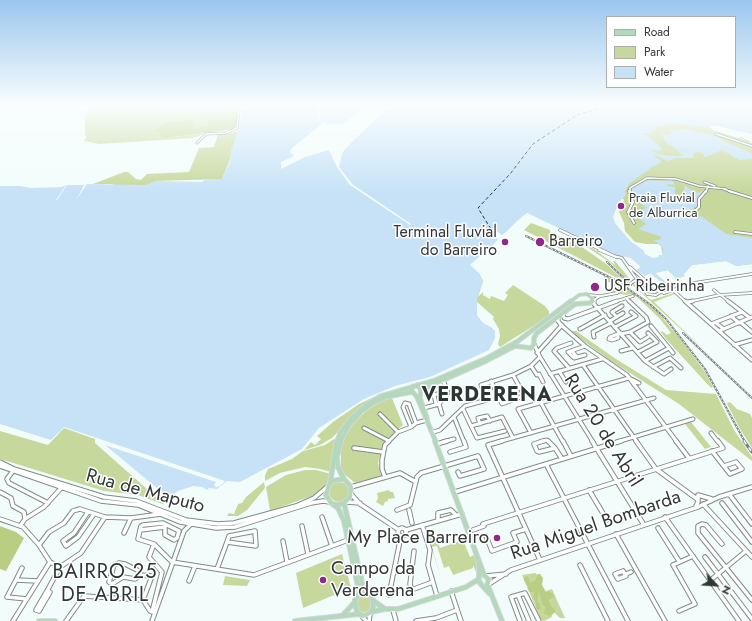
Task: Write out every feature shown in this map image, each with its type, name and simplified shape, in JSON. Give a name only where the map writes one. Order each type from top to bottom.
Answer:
[{"type":"main road","points":[[332,503],[341,505],[346,502],[351,494],[351,487],[344,479],[338,467],[337,457],[339,444],[350,424],[362,411],[386,397],[407,392],[418,394],[421,390],[484,362],[515,346],[533,347],[535,334],[577,304],[590,303],[593,301],[588,295],[582,294],[502,351],[433,381],[381,396],[367,404],[351,418],[340,433],[326,495],[332,503],[341,514],[358,586],[355,606],[360,614]]},
{"type":"main road","points":[[522,337],[521,343],[526,347]]},
{"type":"main road","points":[[415,385],[421,390]]},
{"type":"main road","points":[[415,385],[411,389],[418,398],[437,444],[479,558],[484,581],[502,621]]},
{"type":"main road","points":[[421,390],[420,398],[427,419]]},
{"type":"main road","points":[[329,485],[338,479],[344,479]]},
{"type":"main road","points":[[346,502],[346,516],[362,584],[367,593],[377,604],[385,609]]},
{"type":"main road","name":"Rua Miguel Bombarda","points":[[370,612],[385,609],[394,610],[484,581]]},
{"type":"main road","points":[[343,615],[351,608],[356,598],[362,593],[367,593]]},
{"type":"main road","points":[[295,621],[343,615],[365,615],[370,612],[373,604],[371,597]]},
{"type":"main road","points":[[39,621],[55,621]]},
{"type":"street","points":[[197,144],[206,134]]},
{"type":"street","points":[[716,134],[752,146]]},
{"type":"street","points":[[634,223],[628,212],[633,202],[629,190],[647,178],[676,179],[698,186],[726,189]]},
{"type":"street","points":[[704,182],[752,198]]},
{"type":"street","points":[[694,212],[699,207],[699,199],[705,194],[708,186]]},
{"type":"street","points":[[560,230],[623,259],[647,294],[656,296],[662,292],[668,292],[694,283],[752,274]]},
{"type":"street","points":[[735,232],[752,234]]},
{"type":"street","points":[[628,265],[647,282]]},
{"type":"street","points":[[588,295],[601,296],[617,293],[634,281],[652,285],[662,292]]},
{"type":"street","points":[[673,290],[752,360]]},
{"type":"street","points":[[714,290],[751,318]]},
{"type":"street","points":[[687,302],[720,295],[752,293]]},
{"type":"street","points":[[601,296],[593,301],[597,307],[645,361],[663,374],[671,369]]},
{"type":"street","points":[[563,313],[563,317],[568,319],[597,307],[633,296]]},
{"type":"street","points":[[620,334],[630,332],[648,322],[646,317],[626,297]]},
{"type":"street","points":[[586,303],[597,307]]},
{"type":"street","points":[[617,317],[612,312],[622,306]]},
{"type":"street","points":[[615,327],[636,316],[631,312]]},
{"type":"street","points":[[711,324],[742,312]]},
{"type":"street","points":[[594,337],[593,332],[623,313]]},
{"type":"street","points":[[580,329],[604,316]]},
{"type":"street","points":[[731,316],[752,332]]},
{"type":"street","points":[[558,317],[558,321],[561,325]]},
{"type":"street","points":[[719,331],[751,318]]},
{"type":"street","points":[[551,323],[556,322],[561,325],[585,346],[629,378],[689,458]]},
{"type":"street","points":[[716,322],[718,326],[724,329]]},
{"type":"street","points":[[526,347],[536,352],[561,325]]},
{"type":"street","points":[[651,326],[674,352]]},
{"type":"street","points":[[630,332],[640,342],[648,337]]},
{"type":"street","points":[[638,352],[657,342],[648,333]]},
{"type":"street","points":[[734,345],[752,340]]},
{"type":"street","points":[[569,368],[554,351],[556,348],[571,343]]},
{"type":"street","name":"Rua 20 de Abril","points":[[534,344],[536,352],[644,525]]},
{"type":"street","points":[[585,346],[572,351],[577,357],[585,355]]},
{"type":"street","points":[[621,351],[634,348]]},
{"type":"street","points":[[645,361],[669,348]]},
{"type":"street","points":[[431,430],[434,432],[440,430],[466,406],[487,400],[481,385],[513,376],[531,366],[540,357]]},
{"type":"street","points":[[550,374],[603,358]]},
{"type":"street","points":[[653,367],[670,358],[682,368]]},
{"type":"street","points":[[583,365],[656,469],[698,500]]},
{"type":"street","points":[[531,366],[537,375],[539,374],[543,382]]},
{"type":"street","points":[[559,371],[566,382]]},
{"type":"street","points":[[513,376],[524,395]]},
{"type":"street","points":[[531,433],[518,409],[629,378]]},
{"type":"street","points":[[424,408],[439,404],[448,393],[443,380]]},
{"type":"street","points":[[491,381],[502,404],[531,393]]},
{"type":"street","points":[[442,414],[439,404],[436,404],[434,395],[447,392]]},
{"type":"street","points":[[540,560],[488,445],[654,398]]},
{"type":"street","points":[[411,427],[403,406],[405,403],[409,404],[416,423]]},
{"type":"street","points":[[541,403],[571,456]]},
{"type":"street","points":[[463,409],[476,438],[505,431]]},
{"type":"street","points":[[380,414],[398,432]]},
{"type":"street","points":[[480,424],[478,418],[487,416],[490,421]]},
{"type":"street","points":[[450,452],[466,447],[454,417]]},
{"type":"street","points":[[471,426],[502,417],[513,438]]},
{"type":"street","points":[[385,477],[382,469],[383,452],[389,441],[398,432],[427,419]]},
{"type":"street","points":[[455,492],[693,419]]},
{"type":"street","points":[[364,428],[389,441]]},
{"type":"street","points":[[473,530],[484,526],[483,524],[722,448],[711,433]]},
{"type":"street","points":[[437,444],[454,439]]},
{"type":"street","points":[[555,448],[539,452],[534,444],[545,440],[555,448],[562,459]]},
{"type":"street","points":[[354,448],[383,452]]},
{"type":"street","points":[[712,451],[730,474],[742,470],[736,462],[724,466]]},
{"type":"street","points":[[397,510],[410,505],[419,474],[478,456],[484,469],[460,476],[458,472]]},
{"type":"street","name":"Rua de Maputo","points":[[0,462],[14,470]]},
{"type":"street","points":[[546,464],[628,621]]},
{"type":"street","name":"Rua de Maputo","points":[[0,466],[62,486],[102,501],[138,505],[190,524],[216,528],[235,527],[251,523],[311,503],[323,501],[332,503]]},
{"type":"street","points":[[14,470],[7,479],[9,483],[48,503]]},
{"type":"street","points":[[351,487],[400,473],[416,482]]},
{"type":"street","name":"Rua de Maputo","points":[[62,486],[104,497],[144,503],[186,520],[228,524],[260,517],[314,498],[323,492],[329,485]]},
{"type":"street","points":[[20,526],[25,520],[48,503],[62,486]]},
{"type":"street","name":"Rua Miguel Bombarda","points":[[484,581],[506,574],[511,570],[695,507],[713,499],[752,487]]},
{"type":"street","points":[[589,490],[606,520]]},
{"type":"street","points":[[0,492],[11,498],[13,506],[24,512],[25,520]]},
{"type":"street","points":[[690,493],[701,496]]},
{"type":"street","points":[[351,494],[360,504],[399,530],[402,528],[406,530],[463,514]]},
{"type":"street","points":[[729,494],[752,524]]},
{"type":"street","name":"Rua Miguel Bombarda","points":[[701,496],[713,499]]},
{"type":"street","name":"Rua Miguel Bombarda","points":[[695,507],[698,500],[697,497],[701,496]]},
{"type":"street","name":"Rua Miguel Bombarda","points":[[701,496],[703,503]]},
{"type":"street","name":"Rua Miguel Bombarda","points":[[698,500],[703,503]]},
{"type":"street","points":[[346,502],[360,504]]},
{"type":"street","points":[[703,503],[752,557]]},
{"type":"street","points":[[722,503],[752,542]]},
{"type":"street","points":[[38,545],[49,532],[64,523],[73,511],[80,509],[105,517],[131,518],[161,514]]},
{"type":"street","points":[[409,510],[412,523]]},
{"type":"street","points":[[438,520],[438,513],[451,510],[456,515]]},
{"type":"street","points":[[88,512],[74,533],[63,541],[66,546],[78,537],[94,514]]},
{"type":"street","points":[[46,591],[50,592],[39,611],[36,610],[46,591],[60,567],[81,553],[105,517]]},
{"type":"street","points":[[322,517],[332,546]]},
{"type":"street","points":[[665,517],[738,621]]},
{"type":"street","points":[[124,533],[131,518]]},
{"type":"street","points":[[0,519],[23,527],[50,562],[60,567]]},
{"type":"street","points":[[160,522],[168,524],[179,533],[177,538],[174,540],[165,535],[165,526],[140,528],[160,522]]},
{"type":"street","points":[[153,612],[184,531],[193,522],[199,522]]},
{"type":"street","points":[[722,544],[706,525],[702,524],[698,526],[698,533],[752,600]]},
{"type":"street","points":[[422,525],[430,550],[428,565],[437,597]]},
{"type":"street","points":[[302,526],[308,554]]},
{"type":"street","points":[[140,528],[138,539],[154,544],[172,562],[254,575],[348,540]]},
{"type":"street","points":[[658,528],[679,561]]},
{"type":"street","points":[[486,536],[492,551],[516,542],[513,533],[526,529]]},
{"type":"street","points":[[389,595],[401,536],[398,534],[399,530]]},
{"type":"street","points":[[401,536],[405,535],[406,530]]},
{"type":"street","points":[[217,569],[229,536],[255,531],[256,546],[227,542]]},
{"type":"street","points":[[616,534],[665,621]]},
{"type":"street","points":[[283,541],[287,562]]},
{"type":"street","points":[[152,621],[162,572],[148,557],[154,544]]},
{"type":"street","points":[[414,551],[410,584],[411,588],[414,589],[433,582]]},
{"type":"street","points":[[712,579],[746,551]]},
{"type":"street","points":[[679,611],[695,604],[673,567],[673,564],[692,556]]},
{"type":"street","points":[[705,558],[752,619]]},
{"type":"street","points":[[14,621],[50,562]]},
{"type":"street","points":[[141,575],[139,571],[125,564],[119,563],[114,566],[109,582],[112,584],[123,577],[135,579],[141,575],[152,576],[143,600]]},
{"type":"street","points":[[580,565],[608,621]]},
{"type":"street","points":[[190,581],[195,566]]},
{"type":"street","points":[[22,568],[7,597],[27,599]]},
{"type":"street","points":[[626,574],[631,572]]},
{"type":"street","name":"Rua Miguel Bombarda","points":[[484,581],[506,574]]},
{"type":"street","points":[[16,580],[38,582]]},
{"type":"street","points":[[452,591],[461,621]]},
{"type":"street","points":[[520,621],[511,597],[525,593],[539,621]]},
{"type":"street","points":[[518,595],[529,621]]},
{"type":"street","points":[[66,621],[84,596],[143,600],[153,612]]},
{"type":"street","points":[[394,610],[396,621]]},
{"type":"street","points":[[416,621],[436,618],[457,610]]},
{"type":"street","points":[[360,614],[367,621],[370,612]]},
{"type":"green space","points":[[85,134],[171,134],[165,138],[204,134],[193,138],[99,144],[84,141],[87,136],[85,136]]},
{"type":"green space","points":[[160,134],[196,134],[165,138]]},
{"type":"green space","points":[[218,134],[237,134],[229,162],[222,179],[154,181],[199,195],[112,185],[114,184],[93,184],[124,172],[128,172],[136,179],[141,180],[147,174],[189,172],[199,148],[214,147]]},
{"type":"green space","points":[[640,134],[725,134],[738,138],[741,137],[750,141],[749,142],[752,143],[752,264],[736,266],[726,261],[692,265],[683,275],[685,276],[677,279],[668,270],[655,273],[669,285],[668,287],[650,273],[645,276],[637,270],[641,267],[631,258],[667,267],[661,246],[658,244],[635,242],[625,231],[624,223],[619,212],[624,200],[622,198],[613,213],[613,221],[631,242],[644,251],[633,245],[597,212],[620,147]]},
{"type":"green space","points":[[531,223],[550,230],[550,232],[582,247],[605,263],[627,283],[524,230]]},
{"type":"green space","points":[[585,244],[594,249],[615,265],[613,261],[615,261],[640,291],[651,300],[674,293],[675,294],[654,302],[705,351],[627,280],[611,263],[584,245]]},
{"type":"green space","points":[[470,267],[479,273],[483,281],[478,297],[483,292],[483,295],[490,299],[491,296],[504,301],[508,295],[505,293],[513,285],[545,306],[549,311],[549,316],[500,347],[498,344],[500,336],[499,329],[493,319],[494,317],[477,302],[477,315]]},
{"type":"green space","points":[[603,275],[630,290],[657,311],[705,372],[713,387],[711,388],[665,338],[661,332],[662,331],[667,335],[671,333],[660,319],[637,297],[630,294],[614,293],[611,290],[613,284],[604,280],[605,278]]},
{"type":"green space","points":[[570,331],[576,331],[616,359],[666,390],[716,394],[734,430],[752,457],[752,461],[679,404],[611,361]]},
{"type":"green space","points":[[376,396],[367,402],[332,438],[320,445],[304,450],[311,442],[315,445],[321,439],[317,436],[333,422],[359,404]]},
{"type":"green space","points":[[392,398],[403,425],[387,439],[381,450],[378,463],[381,476],[355,483],[344,474],[341,467],[341,448],[345,437],[353,424],[365,412],[379,402]]},
{"type":"green space","points":[[725,400],[727,403],[730,402],[737,409],[750,414],[752,418],[752,448],[740,429]]},
{"type":"green space","points":[[691,422],[711,447],[705,449],[685,424]]},
{"type":"green space","points":[[64,428],[95,439],[95,443],[165,505],[138,495],[104,491],[0,459],[0,431],[48,445]]},
{"type":"green space","points":[[337,437],[333,451],[331,472],[305,467],[280,473],[265,481],[265,475],[268,469],[292,459],[303,451],[325,445]]},
{"type":"green space","points":[[305,470],[316,470],[331,474],[323,489],[317,494],[270,511],[266,487],[286,475]]},
{"type":"green space","points":[[264,482],[265,488],[247,510],[238,516],[227,516],[229,513],[234,514],[238,504],[242,503],[246,497]]},
{"type":"green space","points":[[339,482],[346,485],[349,492],[346,499],[339,502],[332,499],[329,492],[332,485]]},
{"type":"green space","points":[[389,490],[390,492],[393,492],[395,498],[388,499],[383,506],[376,502],[378,498],[377,493]]},
{"type":"green space","points":[[0,526],[16,532],[24,538],[6,571],[0,569]]},
{"type":"green space","points":[[426,529],[432,529],[440,548],[463,540],[470,557],[474,555],[481,572],[477,574],[473,565],[473,568],[453,575],[449,566],[444,568],[437,546],[432,547],[441,579]]},
{"type":"green space","name":"Campo da Verderena","points":[[342,554],[351,588],[303,608],[296,573]]},
{"type":"green space","points":[[535,573],[538,575],[552,617],[544,621],[541,620],[522,575]]},
{"type":"green space","points":[[538,574],[540,574],[543,578],[542,585],[546,592],[549,591],[554,595],[554,597],[549,600],[555,610],[551,616],[543,613],[546,607],[542,604],[539,591],[537,602],[540,604],[541,610],[536,609],[536,603],[533,597],[535,592],[529,592],[524,580],[526,576],[528,577],[531,585],[531,582],[535,581]]},
{"type":"green space","points":[[225,576],[250,580],[247,586],[223,585]]},
{"type":"green space","points":[[552,589],[565,618],[560,618],[553,611],[546,591]]},
{"type":"green space","points":[[364,596],[371,601],[372,604],[367,611],[364,612],[357,607],[356,604],[361,597]]},
{"type":"water","points":[[237,134],[309,134],[291,149],[290,152],[294,156],[281,162],[281,169],[305,157],[329,150],[337,167],[350,185],[410,225],[411,224],[352,184],[339,167],[342,154],[345,149],[360,134],[644,134],[653,140],[662,149],[661,151],[649,149],[658,154],[672,156],[683,156],[674,147],[667,143],[661,134],[713,135],[749,152],[752,154],[752,159],[740,160],[722,150],[705,157],[703,155],[705,154],[695,152],[693,155],[694,158],[676,158],[668,161],[652,154],[662,162],[652,167],[629,184],[625,191],[626,195],[619,202],[613,217],[616,225],[631,242],[643,250],[645,254],[653,258],[662,255],[663,248],[654,240],[659,240],[662,237],[638,229],[646,224],[640,219],[639,211],[646,208],[633,197],[632,188],[649,180],[672,180],[675,185],[668,184],[668,186],[675,187],[675,195],[681,199],[685,196],[683,193],[685,186],[696,193],[704,191],[697,197],[697,205],[688,212],[687,215],[689,217],[694,219],[701,216],[726,234],[752,238],[752,264],[736,266],[726,261],[692,265],[683,275],[685,276],[677,279],[668,270],[655,273],[669,285],[668,287],[650,273],[645,276],[637,270],[641,267],[631,258],[615,255],[527,213],[502,235],[496,231],[492,235],[498,239],[496,242],[470,265],[479,273],[483,281],[477,299],[477,315],[483,323],[495,331],[495,338],[489,350],[430,377],[395,386],[364,399],[319,428],[302,449],[240,482],[227,481],[217,489],[209,488],[207,490],[202,487],[193,486],[178,491],[169,498],[105,445],[216,482],[214,485],[216,487],[220,486],[225,481],[64,427],[51,440],[0,424],[0,186],[20,186],[31,188],[61,187],[66,185],[57,200],[67,185],[84,185],[77,199],[87,184],[145,185],[156,181],[202,182],[206,179],[222,179],[230,162],[231,151]]},
{"type":"ferry route","points":[[494,234],[478,208],[510,174],[533,144],[548,134]]},
{"type":"railway","points":[[526,236],[617,281],[651,305],[666,319],[705,369],[745,442]]},
{"type":"railway","points":[[607,262],[631,285]]},
{"type":"railway","points":[[683,333],[752,398]]},
{"type":"railway","points":[[744,441],[752,452]]},
{"type":"place","name":"Praia Fluvial de Alburrica","points":[[621,206]]},
{"type":"place","name":"Terminal Fluvial do Barreiro","points":[[505,242]]},
{"type":"place","name":"Barreiro","points":[[540,242]]},
{"type":"place","name":"USF Ribeirinha","points":[[595,287]]},
{"type":"place","name":"My Place Barreiro","points":[[497,538]]},
{"type":"place","name":"Campo da Verderena","points":[[323,580]]},
{"type":"district","name":"VERDERENA","points":[[487,396]]},
{"type":"district","name":"BAIRRO 25 DE ABRIL","points":[[105,584]]}]
